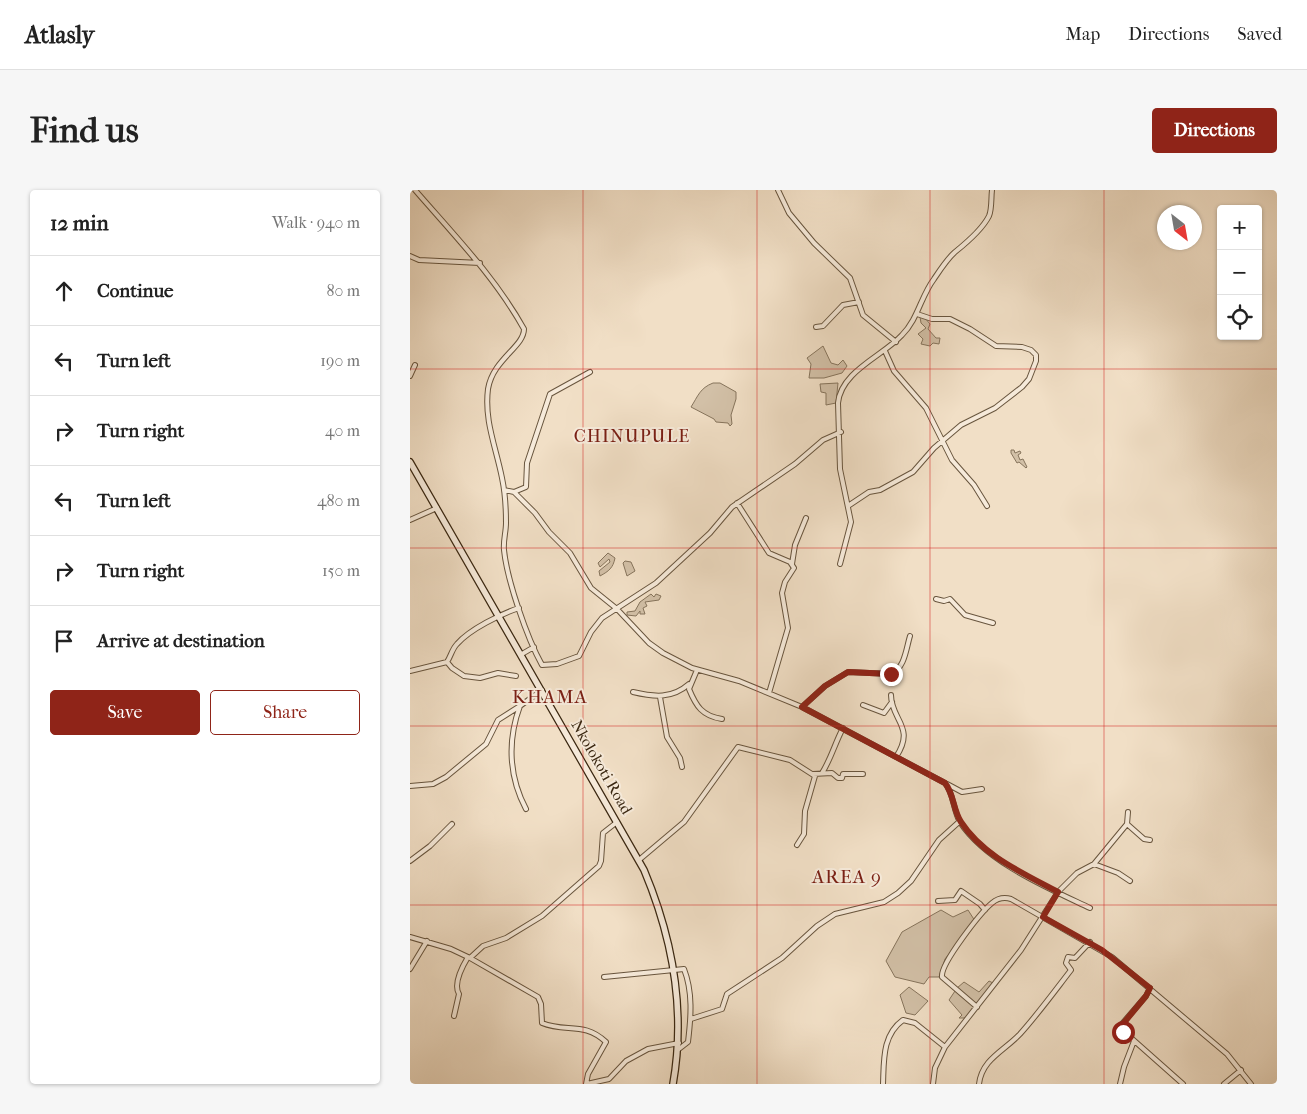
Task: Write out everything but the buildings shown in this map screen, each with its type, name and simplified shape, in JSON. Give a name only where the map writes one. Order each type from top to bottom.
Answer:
[{"type":"main road","name":"Nkolokoti Road","points":[[410,462],[640,860],[664,923],[674,969],[679,1046],[674,1084]]},
{"type":"street","points":[[415,190],[452,235],[480,263],[524,329],[521,341],[494,370],[488,389],[487,404],[490,433],[504,490],[506,522],[504,548],[507,567],[519,608],[542,664],[546,666],[575,658],[582,652],[591,632],[602,618],[656,583],[710,533],[737,504],[795,464],[823,440],[841,432]]},
{"type":"street","points":[[778,190],[790,213],[814,243],[847,274],[864,317],[896,342]]},
{"type":"street","points":[[840,564],[851,522],[840,469],[841,432],[838,402],[842,390],[861,368],[896,342],[917,314],[935,277],[954,253],[965,245],[989,216],[992,190]]},
{"type":"street","points":[[410,256],[419,260],[480,263]]},
{"type":"street","points":[[816,327],[823,326],[828,322],[843,305],[859,302]]},
{"type":"street","points":[[848,506],[869,492],[880,490],[913,472],[961,424],[995,408],[1022,387],[1029,379],[1036,359],[1031,350],[1022,347],[996,346],[950,319],[932,319],[917,314]]},
{"type":"street","points":[[885,351],[894,371],[926,408],[952,460],[974,485],[987,506]]},
{"type":"street","points":[[410,376],[415,365]]},
{"type":"street","points":[[504,490],[514,492],[526,487],[527,463],[550,394],[590,372]]},
{"type":"street","points":[[514,492],[570,553],[591,588],[617,609],[648,643],[675,661],[697,670],[769,692],[802,707],[962,792],[982,789]]},
{"type":"street","points":[[737,504],[769,553],[792,564]]},
{"type":"street","points":[[410,520],[437,508]]},
{"type":"street","points":[[769,692],[788,628],[782,593],[785,582],[794,568],[792,564],[795,545],[806,518]]},
{"type":"street","points":[[936,598],[944,601],[950,599],[965,615],[993,623]]},
{"type":"street","points":[[410,671],[447,662],[459,641],[499,615],[519,608]]},
{"type":"street","points":[[802,707],[825,686],[848,672],[891,674],[896,672],[902,662],[910,636]]},
{"type":"street","points":[[522,654],[534,647]]},
{"type":"street","points":[[447,662],[464,676],[480,678],[498,673],[516,676]]},
{"type":"street","points":[[633,692],[660,697],[680,691],[689,684],[697,670]]},
{"type":"street","points":[[689,684],[689,689],[700,710],[722,719]]},
{"type":"street","points":[[410,786],[433,784],[446,777],[486,744],[498,720],[542,690]]},
{"type":"street","points":[[891,695],[896,716],[901,720],[905,737],[896,757]]},
{"type":"street","points":[[660,697],[666,737],[680,758],[682,767]]},
{"type":"street","points":[[863,705],[884,713],[892,702]]},
{"type":"street","points":[[520,706],[510,762],[518,792],[526,809]]},
{"type":"street","points":[[822,773],[843,728]]},
{"type":"street","points":[[640,860],[684,822],[736,747],[772,754],[795,763],[813,774],[832,773],[838,778],[842,778],[843,774],[863,774]]},
{"type":"street","points":[[797,845],[804,834],[804,818],[815,778],[813,774]]},
{"type":"street","points":[[945,783],[960,821],[985,850],[1090,908]]},
{"type":"street","points":[[933,1084],[936,1068],[945,1047],[1021,950],[1058,892],[1077,873],[1094,864],[1127,824],[1128,812]]},
{"type":"street","points":[[691,1019],[722,1009],[728,994],[782,958],[817,926],[835,914],[884,902],[898,893],[911,881],[939,840],[960,821]]},
{"type":"street","points":[[454,1016],[459,994],[457,980],[469,958],[483,946],[506,938],[542,916],[574,890],[599,866],[602,861],[603,833],[617,822]]},
{"type":"street","points":[[410,861],[430,846],[452,824]]},
{"type":"street","points":[[1127,824],[1144,839],[1150,840]]},
{"type":"street","points":[[1094,864],[1118,873],[1130,881]]},
{"type":"street","points":[[938,901],[956,900],[961,891],[980,904],[985,910]]},
{"type":"street","points":[[976,1007],[942,977],[942,972],[947,960],[985,910],[997,900],[1008,898],[1090,942],[1112,957],[1227,1054],[1251,1084]]},
{"type":"street","points":[[410,936],[469,958],[538,997],[542,1004],[542,1023],[582,1028],[597,1034],[606,1042],[588,1074],[587,1084],[609,1079],[626,1061],[648,1049],[679,1046],[688,1042],[691,1001],[685,971],[682,968],[604,977]]},
{"type":"street","points":[[410,969],[427,941]]},
{"type":"street","points":[[979,1084],[980,1075],[992,1058],[1018,1036],[1071,970],[1066,963],[1068,957],[1075,958],[1090,942]]},
{"type":"street","points":[[1150,988],[1146,996],[1122,1025],[1122,1031],[1183,1084]]},
{"type":"street","points":[[883,1084],[886,1045],[891,1033],[903,1020],[915,1023],[945,1047]]},
{"type":"street","points":[[1120,1084],[1134,1041]]},
{"type":"street","points":[[1224,1084],[1241,1070]]},
{"type":"shaded area","points":[[920,317],[925,318],[930,324],[928,329],[936,338],[940,338],[939,344],[933,343],[930,346],[921,344],[923,339],[918,334],[926,328],[921,323]]},
{"type":"shaded area","points":[[823,346],[831,363],[838,365],[843,360],[847,366],[842,373],[824,378],[809,378],[811,364],[807,358]]},
{"type":"shaded area","points":[[713,383],[720,383],[736,392],[731,415],[732,424],[730,426],[728,423],[716,422],[714,419],[691,407],[702,390]]},
{"type":"shaded area","points":[[838,383],[836,403],[826,405],[826,393],[821,392],[820,384]]},
{"type":"shaded area","points":[[1011,450],[1014,450],[1015,453],[1020,451],[1021,453],[1018,455],[1020,460],[1023,459],[1026,468],[1019,462],[1017,463]]},
{"type":"shaded area","points":[[608,553],[615,558],[613,564],[610,569],[600,576],[599,571],[610,562],[609,559],[600,567],[598,563]]},
{"type":"shaded area","points":[[625,561],[631,562],[635,571],[627,576],[623,563]]},
{"type":"shaded area","points":[[651,594],[654,597],[656,594],[661,596],[659,600],[645,602],[647,606],[643,608],[645,614],[640,614],[640,611],[636,616],[627,615],[627,612],[635,611],[640,602]]},
{"type":"shaded area","points":[[941,910],[953,917],[968,910],[975,921],[945,959],[939,977],[929,977],[924,984],[895,977],[886,961],[902,932]]},
{"type":"shaded area","points":[[989,981],[993,983],[976,1004],[957,988],[964,982],[979,992]]},
{"type":"shaded area","points":[[909,987],[928,1001],[915,1015],[906,1013],[900,995]]},
{"type":"shaded area","points":[[955,991],[974,1007],[965,1018],[959,1018],[962,1015],[949,1000]]},
{"type":"district","name":"CHINUPULE","points":[[632,436]]},
{"type":"district","name":"KHAMA","points":[[550,697]]},
{"type":"district","name":"AREA 9","points":[[847,877]]},
{"type":"route","points":[[891,674],[848,672],[825,686],[802,707],[945,783],[949,788],[960,821],[977,843],[1007,864],[1058,892],[1043,917],[1102,950],[1150,988],[1146,996],[1122,1025],[1121,1029],[1123,1032]]}]
